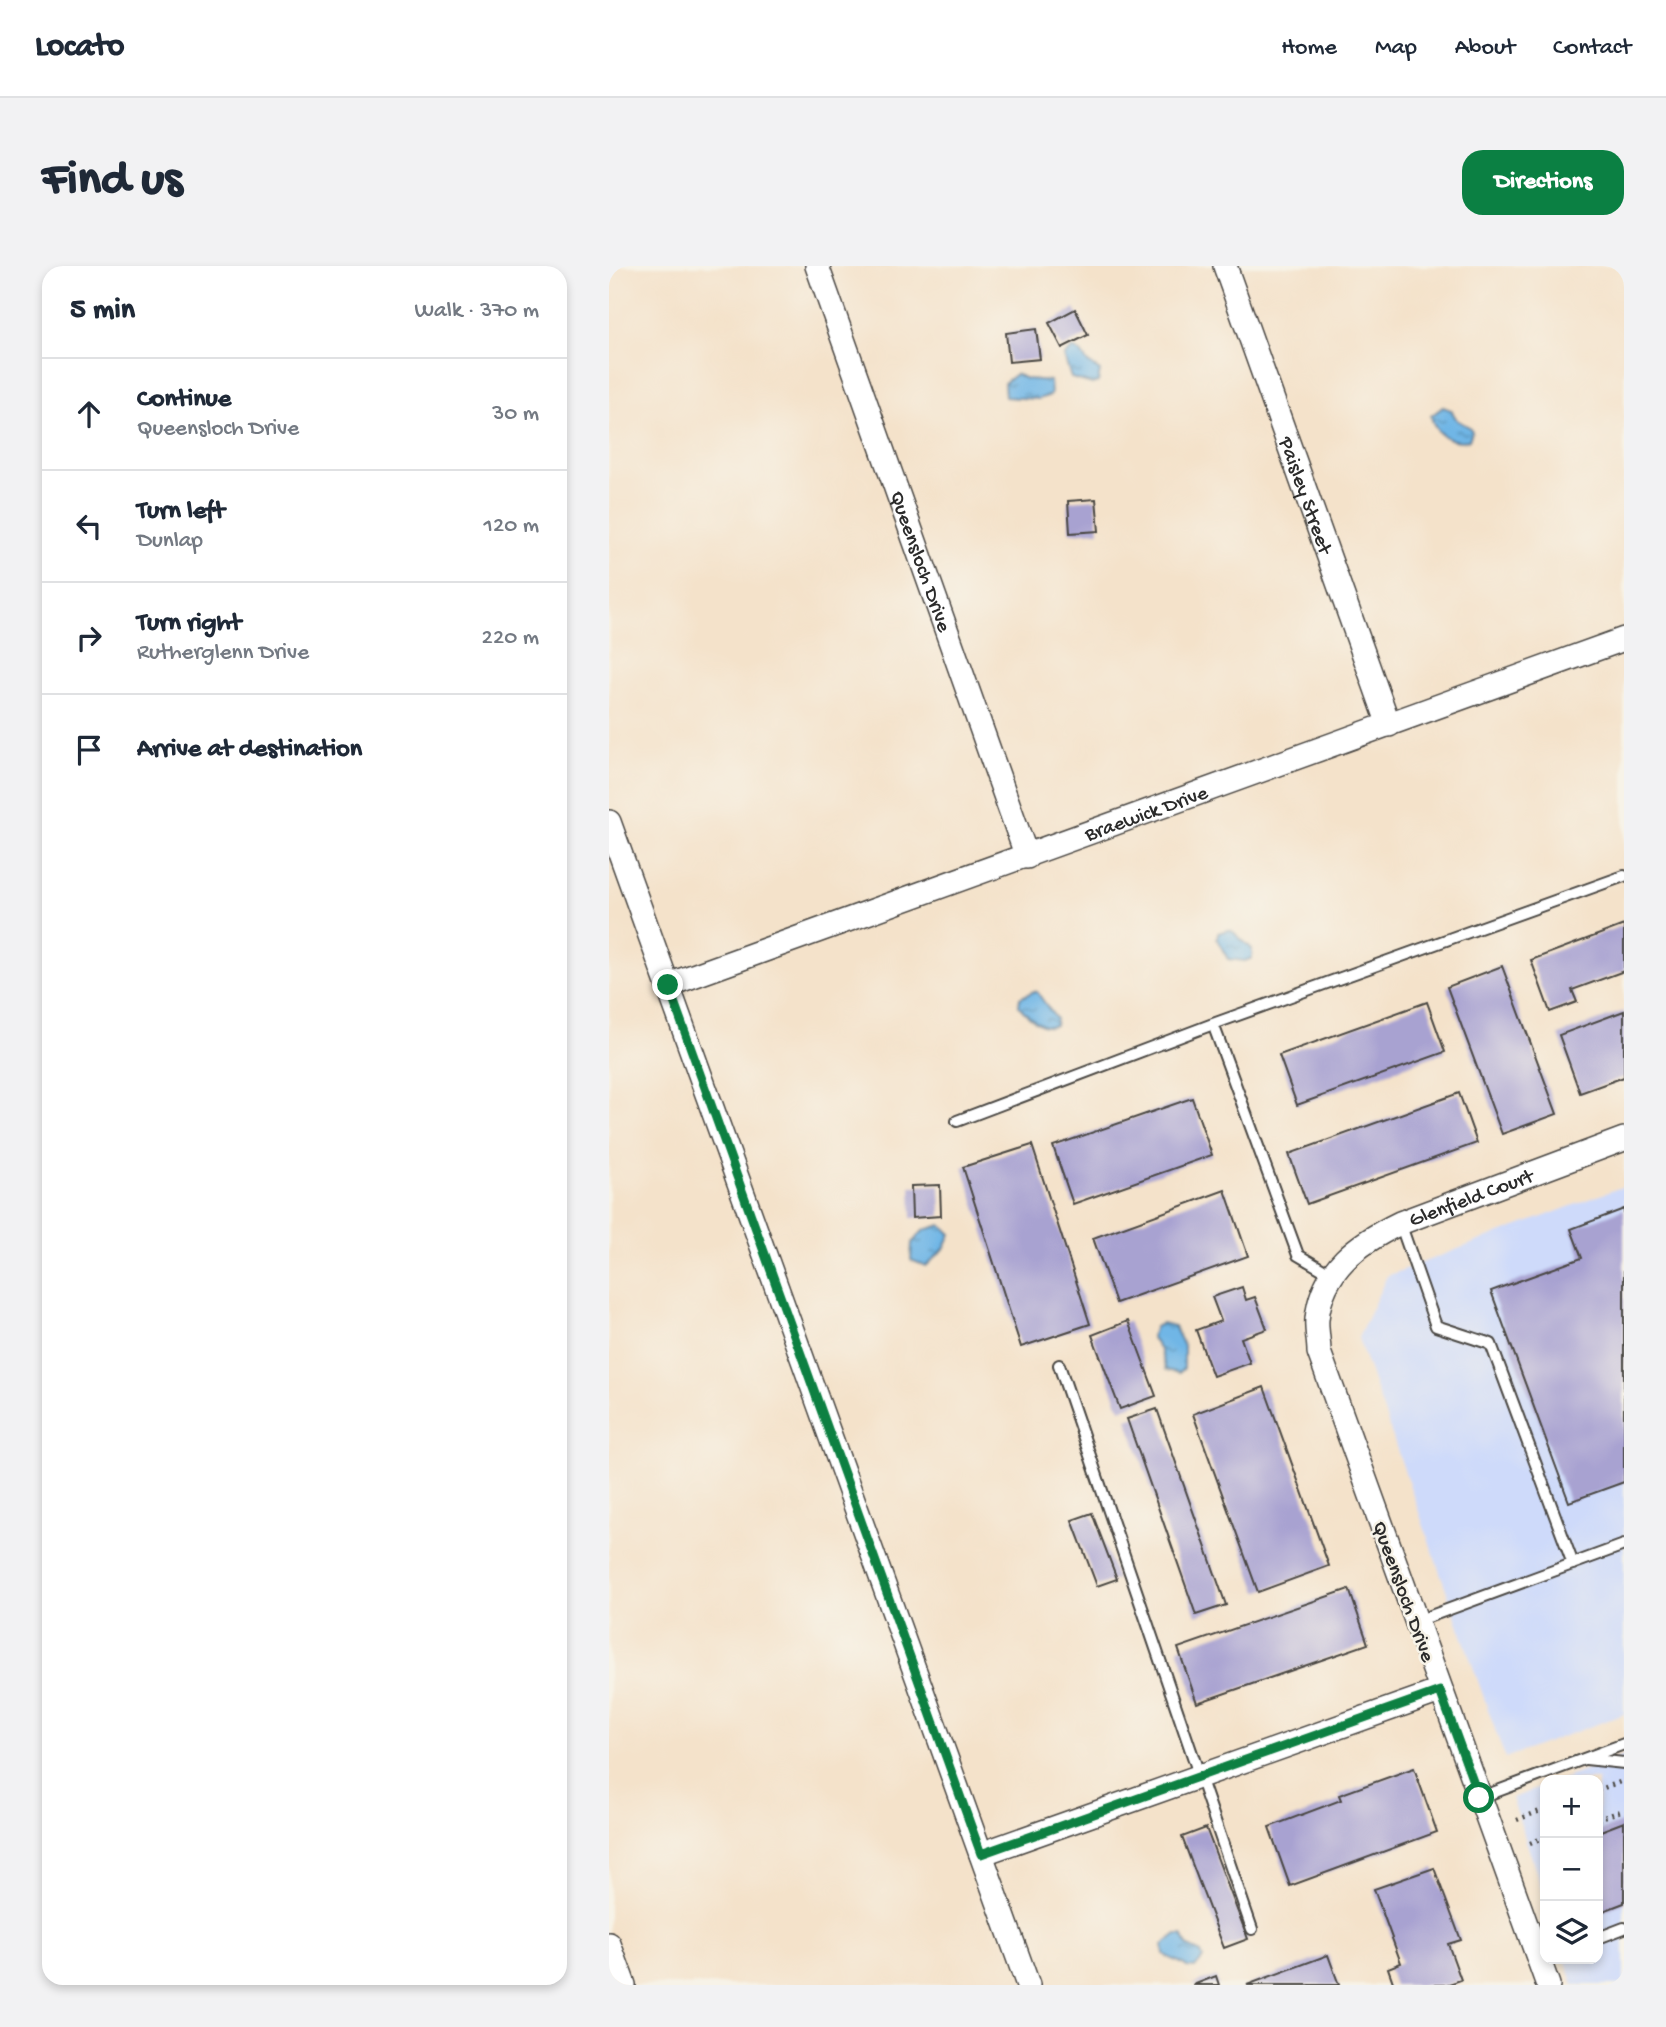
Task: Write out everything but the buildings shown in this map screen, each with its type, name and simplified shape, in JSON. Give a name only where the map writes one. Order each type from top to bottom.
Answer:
[{"type":"street","name":"Queensloch Drive","points":[[817,266],[1027,857]]},
{"type":"street","name":"Paisley Street","points":[[1225,266],[1389,725]]},
{"type":"street","name":"Braewick Drive","points":[[668,985],[1624,639]]},
{"type":"street","points":[[609,821],[1028,1985]]},
{"type":"street","name":"Glenfield Court","points":[[1332,1275],[1348,1256],[1369,1238],[1400,1223],[1624,1139]]},
{"type":"street","name":"Queensloch Drive","points":[[1332,1275],[1322,1296],[1317,1320],[1319,1352],[1479,1798],[1540,1954]]},
{"type":"street","points":[[981,1854],[1440,1691]]},
{"type":"street","points":[[609,1944],[624,1985]]},
{"type":"street","name":"Queensloch Drive","points":[[1543,1964],[1548,1985]]},
{"type":"lane","points":[[957,1121],[1213,1024],[1624,876]]},
{"type":"lane","points":[[1213,1024],[1298,1255],[1332,1275]]},
{"type":"lane","points":[[1400,1223],[1436,1326],[1491,1344],[1573,1564]]},
{"type":"lane","points":[[1059,1365],[1252,1929]]},
{"type":"lane","points":[[1417,1621],[1624,1545]]},
{"type":"lane","points":[[1479,1798],[1624,1744]]},
{"type":"lane","points":[[1584,1759],[1624,1763]]},
{"type":"lane","points":[[1603,1936],[1624,1928]]},
{"type":"path","points":[[1603,1788],[1624,1781]]},
{"type":"path","points":[[1603,1817],[1624,1810]]},
{"type":"path","points":[[1517,1819],[1540,1811]]},
{"type":"path","points":[[1530,1843],[1542,1838]]},
{"type":"shaded area","points":[[1624,1186],[1624,1714],[1505,1758],[1358,1338],[1387,1276]]},
{"type":"shaded area","points":[[1624,1756],[1624,1985],[1574,1985],[1567,1964],[1603,1964],[1603,1775],[1573,1775]]},
{"type":"shaded area","points":[[1540,1788],[1540,1884],[1512,1798]]},
{"type":"water","points":[[1073,348],[1100,371],[1098,382],[1092,384],[1071,378],[1064,356]]},
{"type":"water","points":[[1016,374],[1026,379],[1050,381],[1051,395],[1038,399],[1005,397],[1004,383]]},
{"type":"water","points":[[1443,407],[1451,410],[1457,420],[1469,427],[1472,431],[1469,440],[1450,439],[1436,429],[1431,416]]},
{"type":"water","points":[[1232,931],[1252,949],[1252,958],[1245,961],[1228,959],[1217,939],[1218,933]]},
{"type":"water","points":[[1034,991],[1056,1019],[1055,1025],[1040,1024],[1019,1006],[1020,998]]},
{"type":"water","points":[[941,1225],[951,1234],[944,1249],[926,1266],[911,1260],[912,1243],[924,1230]]},
{"type":"water","points":[[1162,1323],[1174,1326],[1184,1346],[1184,1368],[1179,1373],[1166,1370],[1160,1350],[1151,1337],[1155,1327]]},
{"type":"water","points":[[1177,1935],[1182,1935],[1188,1947],[1201,1953],[1203,1958],[1195,1968],[1187,1967],[1164,1954],[1163,1945]]},
{"type":"route","points":[[668,985],[981,1854],[1440,1691],[1479,1798]]}]
